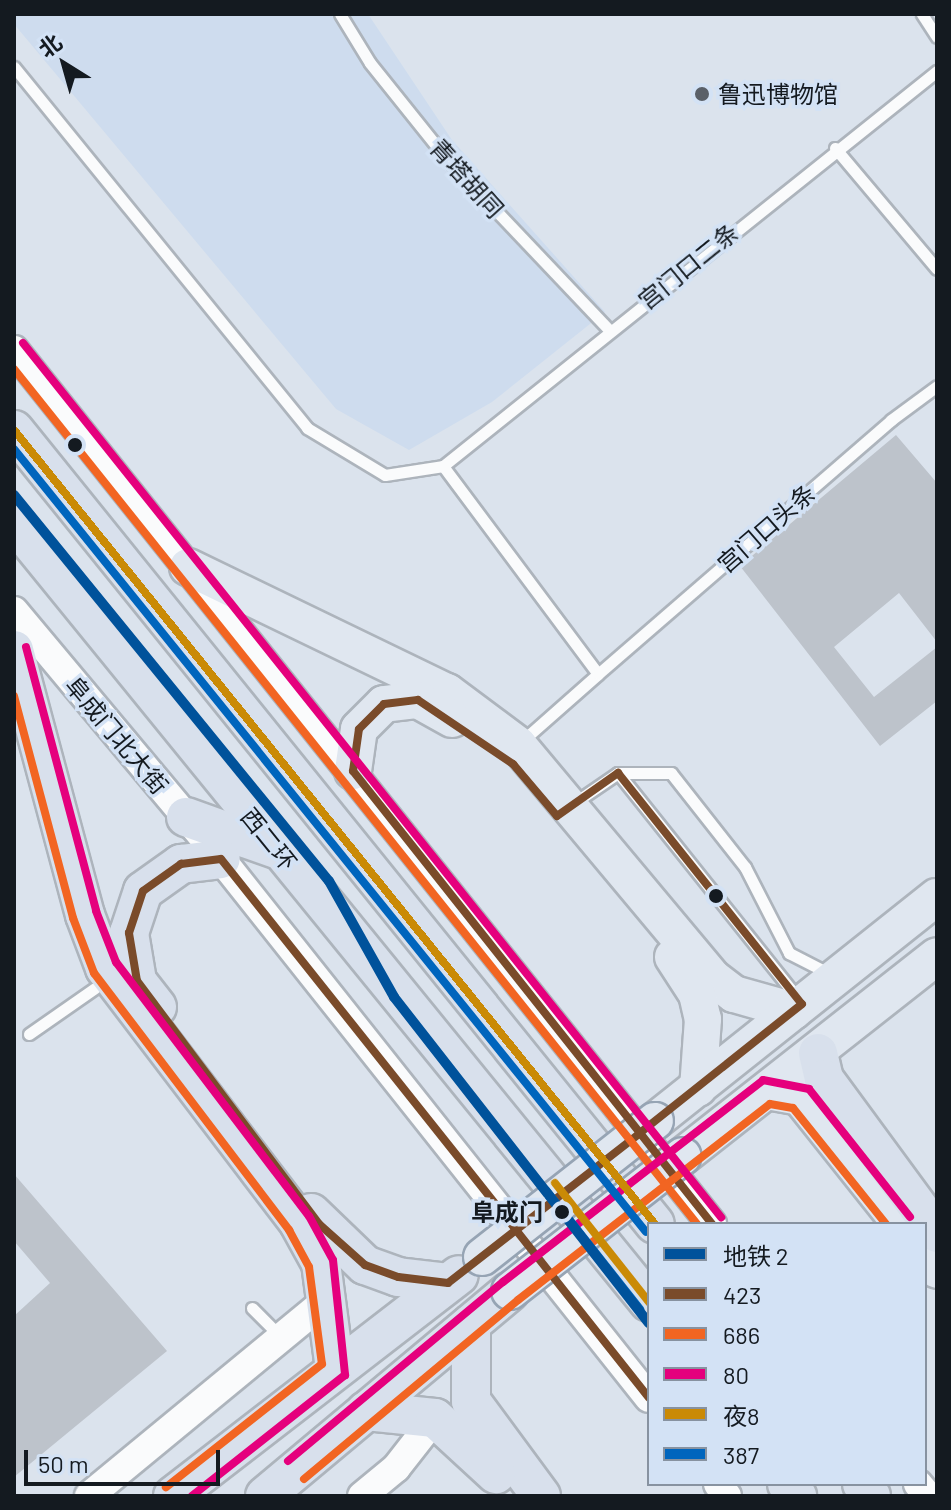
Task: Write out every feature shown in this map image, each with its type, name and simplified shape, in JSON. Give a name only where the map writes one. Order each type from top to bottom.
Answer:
[{"type":"highway","points":[[14,430],[653,1222]]},
{"type":"highway","name":"西二环","points":[[14,522],[276,849],[582,1215],[647,1299]]},
{"type":"highway","points":[[14,650],[85,915],[105,968],[299,1223],[321,1263],[335,1369]]},
{"type":"highway","points":[[186,817],[276,849]]},
{"type":"highway","points":[[221,859],[181,864],[143,891],[129,933],[137,981],[343,1250],[365,1265],[398,1277],[448,1283]]},
{"type":"highway","points":[[818,1053],[824,1079],[937,1233]]},
{"type":"highway","points":[[173,1496],[482,1257]]},
{"type":"highway","points":[[265,1496],[510,1291]]},
{"type":"highway","points":[[471,1324],[471,1401],[541,1496]]},
{"type":"highway","points":[[366,1411],[435,1418],[467,1442],[514,1496]]},
{"type":"main road","points":[[188,567],[447,692],[518,745],[697,994],[703,1019],[698,1088]]},
{"type":"main road","points":[[353,771],[359,729],[384,704],[418,700],[459,723],[513,764],[564,810],[714,979],[734,994],[798,1007]]},
{"type":"main road","points":[[482,1257],[937,897]]},
{"type":"main road","points":[[510,1291],[818,1053],[937,956]]},
{"type":"main road","points":[[767,1091],[800,1097],[899,1222]]},
{"type":"street","points":[[14,350],[710,1222]]},
{"type":"street","name":"阜成门北大街","points":[[14,611],[221,859],[647,1395]]},
{"type":"street","points":[[89,1496],[328,1299]]},
{"type":"street","points":[[362,1496],[396,1468],[435,1418]]},
{"type":"lane","name":"青塔胡同","points":[[340,14],[370,63],[447,159],[609,330]]},
{"type":"lane","points":[[922,14],[937,37]]},
{"type":"lane","points":[[14,67],[307,428],[385,475],[443,466],[598,674]]},
{"type":"lane","name":"宫门口二条","points":[[443,466],[835,148],[937,71]]},
{"type":"lane","points":[[835,148],[937,269]]},
{"type":"lane","name":"宫门口头条","points":[[518,745],[891,420],[937,386]]},
{"type":"lane","points":[[564,810],[618,773],[671,773],[745,867],[789,953],[836,977]]},
{"type":"lane","points":[[618,773],[798,1007]]},
{"type":"lane","points":[[29,1034],[95,988]]},
{"type":"lane","points":[[252,1308],[280,1337]]},
{"type":"shaded area","points":[[14,14],[368,14],[452,140],[605,312],[492,402],[409,450],[336,409],[14,24]]},
{"type":"building","points":[[896,435],[937,483],[937,642],[899,593],[834,647],[874,697],[937,647],[937,701],[880,746],[740,566]]},
{"type":"building","points":[[14,1174],[167,1351],[14,1477],[14,1316],[50,1283],[14,1241]]},
{"type":"metro line","name":"2","points":[[14,495],[329,881],[394,997],[647,1320]]},
{"type":"transit line","name":"80","points":[[23,343],[721,1217]]},
{"type":"transit line","name":"686","points":[[14,369],[695,1222]]},
{"type":"transit line","name":"夜8","points":[[14,430],[653,1222]]},
{"type":"transit line","name":"387","points":[[14,449],[646,1232]]},
{"type":"transit line","name":"80","points":[[26,647],[96,911],[116,962],[309,1216],[333,1260],[345,1375],[192,1496]]},
{"type":"transit line","name":"686","points":[[14,696],[73,918],[94,973],[289,1230],[309,1267],[322,1364],[166,1487]]},
{"type":"transit line","name":"423","points":[[418,700],[513,764],[557,816],[618,773],[802,1004],[640,1133],[353,771],[359,729],[384,704],[418,700]]},
{"type":"transit line","name":"423","points":[[221,859],[516,1230],[448,1283],[398,1277],[365,1265],[319,1224],[137,981],[129,933],[143,891],[181,864],[221,859]]},
{"type":"transit line","name":"80","points":[[288,1461],[503,1282],[763,1080],[809,1089],[910,1217]]},
{"type":"transit line","name":"686","points":[[304,1479],[518,1300],[770,1104],[793,1108],[884,1222]]},
{"type":"transit line","name":"423","points":[[516,1230],[640,1133]]},
{"type":"transit line","name":"423","points":[[640,1133],[710,1222]]},
{"type":"transit line","name":"夜8","points":[[555,1183],[647,1299]]},
{"type":"transit line","name":"387","points":[[546,1190],[640,1309]]},
{"type":"transit line","name":"423","points":[[516,1230],[647,1395]]},
{"type":"place","name":"鲁迅博物馆","points":[[702,94]]},
{"type":"place","name":"阜成门","points":[[562,1212]]}]
